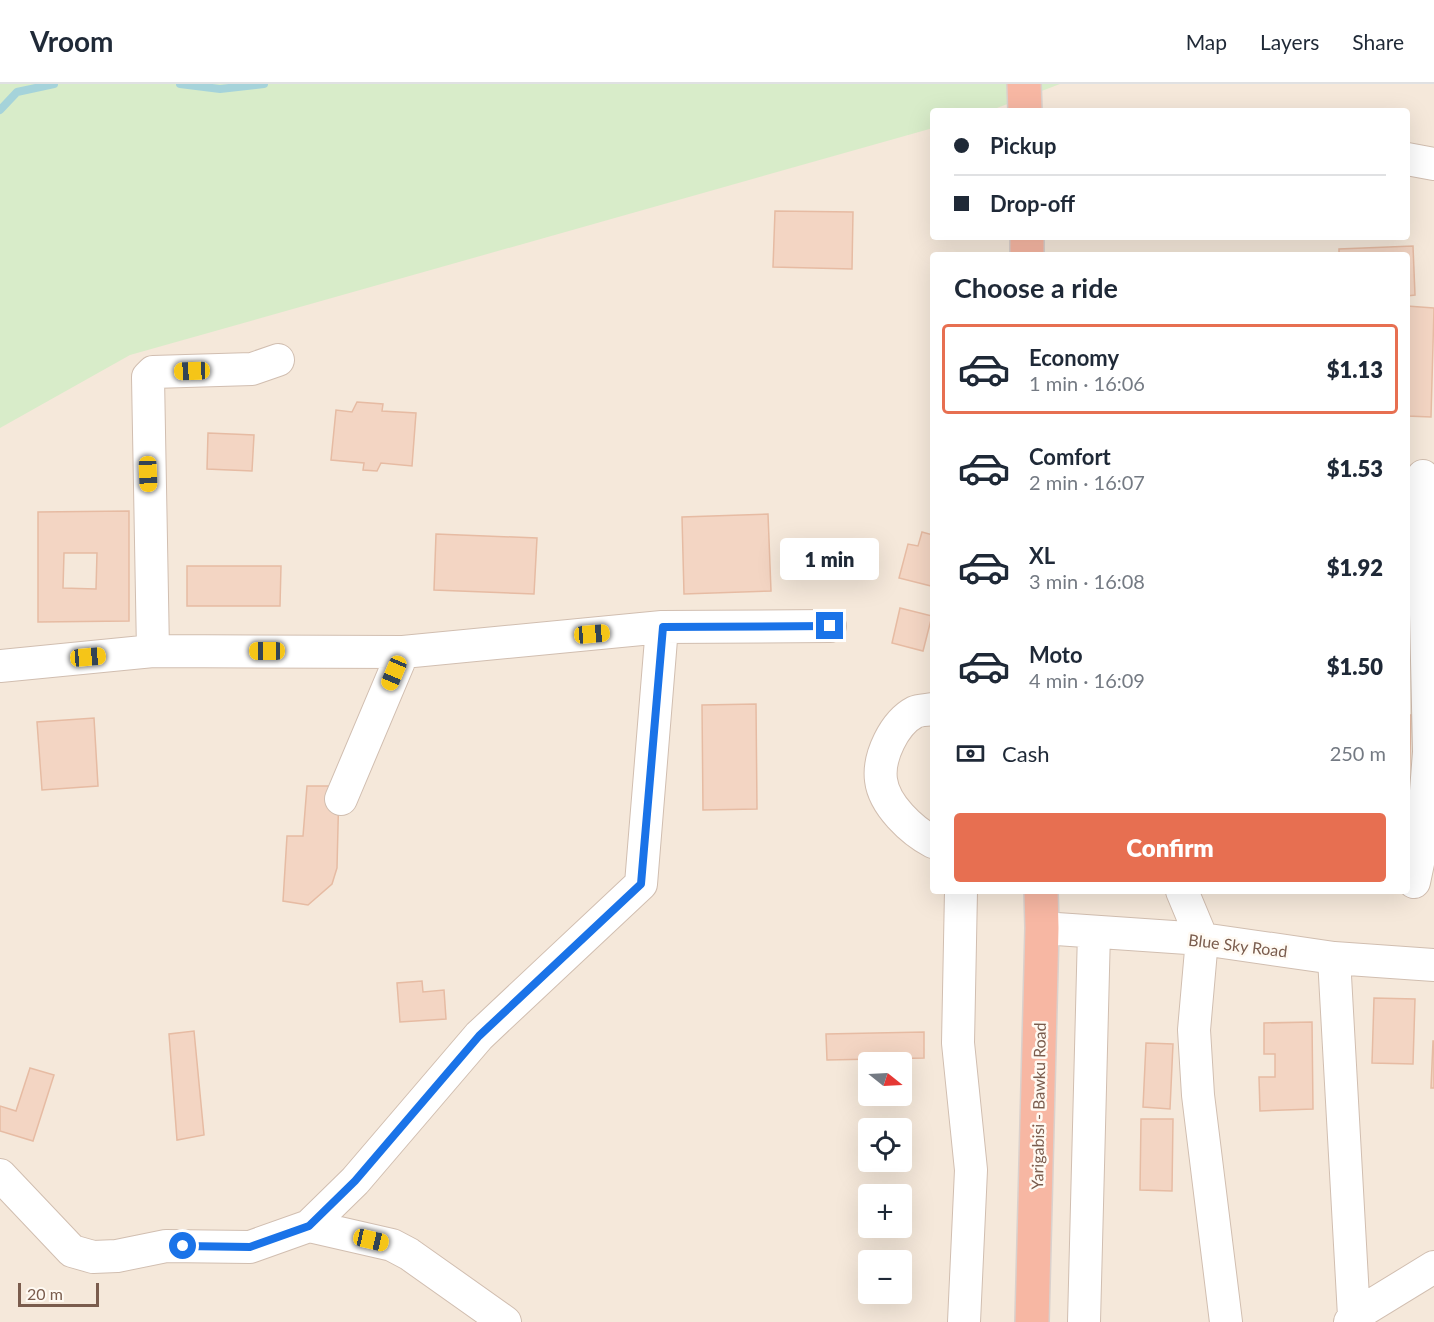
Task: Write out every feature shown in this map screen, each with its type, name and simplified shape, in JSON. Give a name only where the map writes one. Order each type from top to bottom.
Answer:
[{"type":"highway","points":[[1024,84],[1025,108]]},
{"type":"highway","name":"Yarigabisi - Bawku Road","points":[[1032,1322],[1041,894]]},
{"type":"street","points":[[1410,160],[1434,164]]},
{"type":"street","points":[[153,651],[148,377],[153,372],[252,369],[278,360]]},
{"type":"street","points":[[1414,882],[1422,844],[1429,752],[1421,476]]},
{"type":"street","points":[[0,666],[153,651],[403,652],[663,627],[830,626]]},
{"type":"street","points":[[0,1175],[72,1251],[93,1257],[117,1256],[166,1246],[250,1247],[309,1226],[355,1181],[479,1036],[641,884],[663,627]]},
{"type":"street","points":[[341,799],[403,652]]},
{"type":"street","points":[[930,710],[915,712],[887,740],[881,780],[893,808],[916,833],[930,840]]},
{"type":"street","points":[[961,894],[958,1042],[971,1170],[964,1322]]},
{"type":"street","points":[[1183,894],[1202,939],[1194,1030],[1198,1084],[1226,1322]]},
{"type":"street","name":"Blue Sky Road","points":[[1042,928],[1202,939],[1334,958],[1434,965]]},
{"type":"street","points":[[1084,1322],[1094,932]]},
{"type":"street","points":[[1334,958],[1352,1319],[1434,1267]]},
{"type":"street","points":[[309,1226],[392,1245],[409,1254],[505,1322]]},
{"type":"shaded area","points":[[0,84],[1434,84],[1434,1322],[0,1322]]},
{"type":"green space","points":[[0,84],[1060,84],[997,108],[930,108],[930,129],[130,355],[0,428]]},
{"type":"building","points":[[775,211],[853,212],[852,269],[773,267]]},
{"type":"building","points":[[1413,246],[1415,295],[1410,296],[1410,252],[1339,252],[1339,249]]},
{"type":"building","points":[[1410,306],[1434,308],[1431,417],[1410,416]]},
{"type":"building","points":[[357,402],[383,404],[382,411],[416,413],[412,466],[381,463],[377,471],[363,470],[364,463],[331,460],[336,410],[352,412]]},
{"type":"building","points":[[208,433],[254,435],[252,471],[207,469]]},
{"type":"building","points":[[129,511],[129,621],[38,622],[38,512]],"holes":[[[64,553],[97,553],[96,589],[63,588]]]},
{"type":"building","points":[[768,514],[771,591],[684,594],[682,517]]},
{"type":"building","points":[[1410,528],[1419,528],[1417,572],[1410,571]]},
{"type":"building","points":[[922,532],[930,534],[930,586],[899,578],[908,544],[918,546]]},
{"type":"building","points":[[436,534],[537,538],[534,594],[434,590]]},
{"type":"building","points":[[187,566],[281,566],[280,606],[187,606]]},
{"type":"building","points":[[900,608],[930,616],[923,651],[892,643]]},
{"type":"building","points":[[756,704],[757,809],[703,810],[702,705]]},
{"type":"building","points":[[94,718],[98,786],[42,790],[37,722]]},
{"type":"building","points":[[307,786],[339,786],[337,868],[332,884],[308,905],[283,901],[287,836],[303,836]]},
{"type":"building","points":[[422,981],[423,992],[444,990],[446,1019],[400,1022],[397,983]]},
{"type":"building","points":[[1374,998],[1415,999],[1413,1064],[1372,1063]]},
{"type":"building","points":[[1312,1022],[1313,1109],[1260,1111],[1259,1077],[1275,1077],[1275,1054],[1264,1054],[1264,1023]]},
{"type":"building","points":[[194,1031],[204,1135],[177,1140],[169,1034]]},
{"type":"building","points":[[924,1032],[924,1058],[912,1058],[912,1052],[858,1052],[858,1059],[827,1060],[826,1034]]},
{"type":"building","points":[[1433,1041],[1434,1088],[1431,1088]]},
{"type":"building","points":[[1146,1043],[1173,1044],[1170,1109],[1143,1107]]},
{"type":"building","points":[[30,1068],[54,1075],[33,1141],[0,1131],[0,1106],[16,1111]]},
{"type":"building","points":[[1141,1119],[1173,1119],[1172,1191],[1140,1190]]},
{"type":"waterway","points":[[0,110],[17,92],[54,84]]},
{"type":"waterway","points":[[180,84],[220,89],[264,84]]},
{"type":"route","points":[[183,1246],[250,1247],[309,1226],[355,1181],[479,1036],[641,884],[663,627],[830,626]]}]
